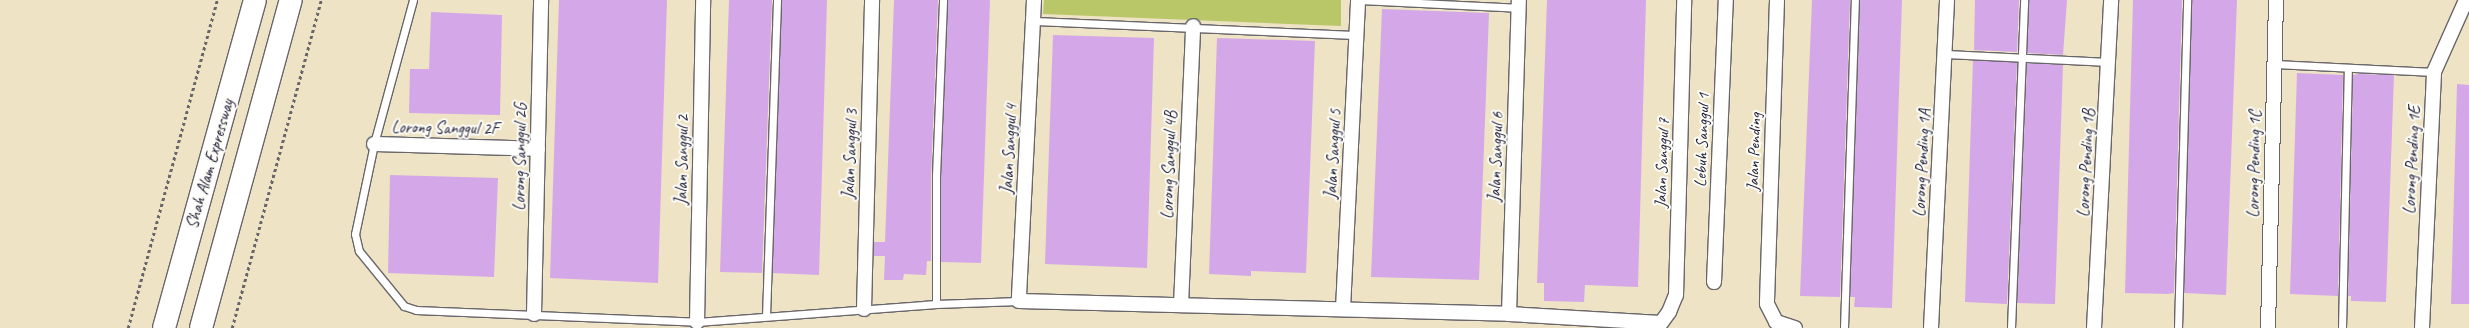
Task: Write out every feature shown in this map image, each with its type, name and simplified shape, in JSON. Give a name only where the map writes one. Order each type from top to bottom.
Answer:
[{"type":"highway","name":"Shah Alam Expressway","points":[[164,328],[255,0]]},
{"type":"highway","name":"Shah Alam Expressway","points":[[202,328],[291,0]]},
{"type":"street","name":"Lorong Sanggul 2G","points":[[534,314],[541,0]]},
{"type":"street","name":"Jalan Sanggul 2","points":[[697,322],[703,0]]},
{"type":"street","name":"Jalan Sanggul 3","points":[[864,309],[872,0]]},
{"type":"street","name":"Jalan Sanggul 4","points":[[1019,301],[1034,0]]},
{"type":"street","name":"Jalan Sanggul 5","points":[[1343,309],[1358,0]]},
{"type":"street","name":"Jalan Sanggul 7","points":[[1509,314],[1661,323],[1669,312],[1676,294],[1684,0]]},
{"type":"street","name":"Lebuh Sanggul 1","points":[[1714,282],[1726,0]]},
{"type":"street","name":"Jalan Pending","points":[[1777,0],[1767,304],[1776,322],[1795,328]]},
{"type":"street","name":"Lorong Pending 1A","points":[[1931,328],[1948,0]]},
{"type":"street","name":"Lorong Pending 1B","points":[[2094,328],[2109,62],[2111,0]]},
{"type":"street","name":"Lorong Pending 1C","points":[[2268,328],[2276,0]]},
{"type":"street","name":"Lorong Pending 1E","points":[[2422,328],[2434,72],[2466,0]]},
{"type":"street","name":"Jalan Sanggul 6","points":[[1509,314],[1519,4]]},
{"type":"street","name":"Lorong Sanggul 4B","points":[[1181,305],[1193,26]]},
{"type":"street","name":"Lorong Sanggul 2F","points":[[374,144],[538,149]]},
{"type":"street","points":[[1019,301],[1509,314]]},
{"type":"lane","points":[[413,0],[374,144],[355,234],[359,251],[396,299],[416,310],[697,322],[936,304],[1019,301]]},
{"type":"lane","points":[[766,316],[778,0]]},
{"type":"lane","points":[[936,304],[936,183],[943,0]]},
{"type":"lane","points":[[1358,0],[1519,4]]},
{"type":"lane","points":[[1844,328],[1854,0]]},
{"type":"lane","points":[[2011,328],[2024,0]]},
{"type":"lane","points":[[2178,328],[2187,0]]},
{"type":"lane","points":[[1033,20],[1193,26],[1357,35]]},
{"type":"lane","points":[[1946,54],[2109,62]]},
{"type":"lane","points":[[2275,64],[2434,72]]},
{"type":"lane","points":[[2342,328],[2348,68]]},
{"type":"path","points":[[128,328],[217,0]]},
{"type":"path","points":[[232,328],[321,0]]},
{"type":"green space","points":[[1044,0],[1341,0],[1341,26],[1043,14]]},
{"type":"building","points":[[559,0],[667,0],[658,283],[550,278]]},
{"type":"building","points":[[729,0],[772,0],[762,273],[720,272]]},
{"type":"building","points":[[782,0],[827,0],[819,275],[772,273]]},
{"type":"building","points":[[894,0],[938,0],[931,176],[931,261],[927,261],[926,275],[904,274],[903,280],[884,280],[885,256],[874,256],[874,242],[885,242]]},
{"type":"building","points":[[948,0],[990,0],[981,263],[941,262],[941,176]]},
{"type":"building","points":[[1547,0],[1646,0],[1638,287],[1585,285],[1584,302],[1544,301],[1544,283],[1537,283]]},
{"type":"building","points":[[1812,0],[1850,0],[1840,297],[1800,296]]},
{"type":"building","points":[[1860,0],[1902,0],[1892,308],[1854,307],[1855,297],[1850,297]]},
{"type":"building","points":[[1975,0],[2019,0],[2017,52],[1974,50]]},
{"type":"building","points":[[2029,0],[2067,0],[2063,55],[2027,53]]},
{"type":"building","points":[[2133,0],[2182,0],[2174,293],[2168,294],[2125,293]]},
{"type":"building","points":[[2192,0],[2237,0],[2226,295],[2184,293]]},
{"type":"building","points":[[1382,9],[1489,13],[1479,280],[1371,277]]},
{"type":"building","points":[[431,12],[502,15],[500,115],[409,113],[410,69],[429,69]]},
{"type":"building","points":[[1053,35],[1154,38],[1147,268],[1045,264]]},
{"type":"building","points":[[1217,38],[1315,41],[1306,273],[1251,271],[1251,276],[1209,274]]},
{"type":"building","points":[[1973,60],[2017,62],[2007,304],[1965,302]]},
{"type":"building","points":[[2027,63],[2063,65],[2055,304],[2017,303]]},
{"type":"building","points":[[2297,73],[2343,75],[2338,296],[2290,294]]},
{"type":"building","points":[[2353,75],[2394,75],[2386,302],[2351,301],[2351,296],[2348,296]]},
{"type":"building","points":[[2457,84],[2469,85],[2469,304],[2451,304]]},
{"type":"building","points":[[390,175],[498,178],[494,277],[388,273]]}]
